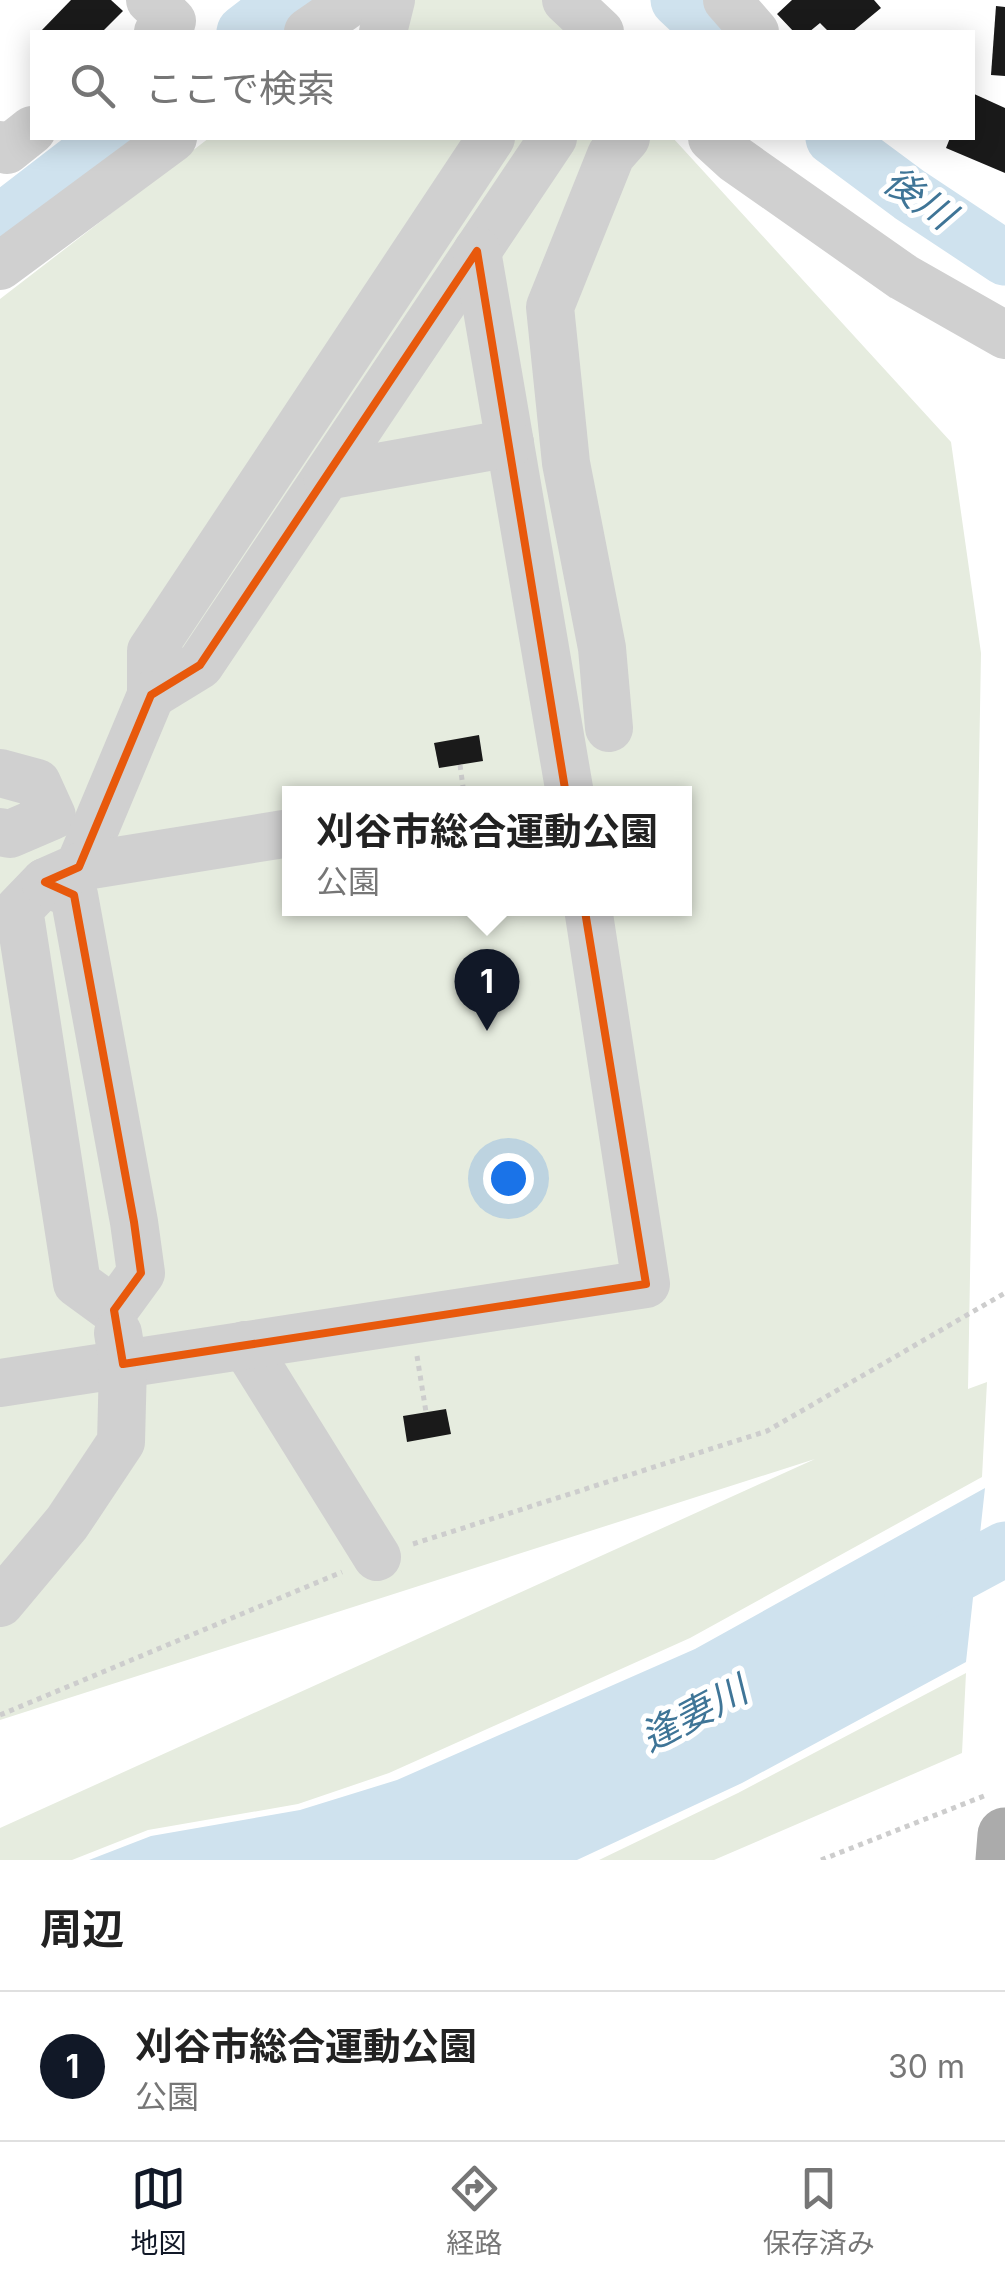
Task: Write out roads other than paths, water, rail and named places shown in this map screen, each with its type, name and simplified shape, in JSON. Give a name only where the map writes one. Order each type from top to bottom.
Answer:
[{"type":"main road","points":[[996,1815],[1002,1860]]},
{"type":"street","points":[[311,30],[354,0]]},
{"type":"street","points":[[384,30],[391,0]]},
{"type":"street","points":[[566,0],[598,30]]},
{"type":"street","points":[[727,0],[753,30]]},
{"type":"street","points":[[0,145],[8,150],[30,132]]},
{"type":"street","points":[[0,266],[170,140]]},
{"type":"street","points":[[0,1602],[67,1522],[121,1442],[123,1364],[114,1310],[78,1283],[19,909],[62,875],[151,695],[151,651],[490,140]]},
{"type":"street","points":[[151,695],[200,666],[552,140]]},
{"type":"street","points":[[609,728],[602,648],[566,463],[550,307],[612,156],[624,140]]},
{"type":"street","points":[[714,140],[735,160],[903,277],[1005,335]]},
{"type":"street","points":[[477,251],[510,443],[558,786]]},
{"type":"street","points":[[327,476],[510,443]]},
{"type":"street","points":[[0,774],[37,783],[52,816],[62,875],[74,895],[141,1273],[114,1310]]},
{"type":"street","points":[[0,832],[10,834],[52,816]]},
{"type":"street","points":[[62,875],[282,834]]},
{"type":"street","points":[[0,1383],[646,1284],[589,916]]},
{"type":"street","points":[[245,1345],[377,1557]]},
{"type":"water","points":[[985,1488],[966,1662],[742,1783],[577,1860],[89,1860],[151,1836],[300,1810],[397,1780],[695,1649]]},
{"type":"waterway","name":"後川","points":[[247,30],[286,0]]},
{"type":"waterway","name":"後川","points":[[678,0],[710,30]]},
{"type":"waterway","name":"後川","points":[[0,222],[106,140]]},
{"type":"waterway","name":"後川","points":[[836,140],[1005,258]]},
{"type":"waterway","name":"逢妻川","points":[[912,1599],[1005,1549]]},
{"type":"place","name":"刈谷市総合運動公園","points":[[487,1031]]}]
